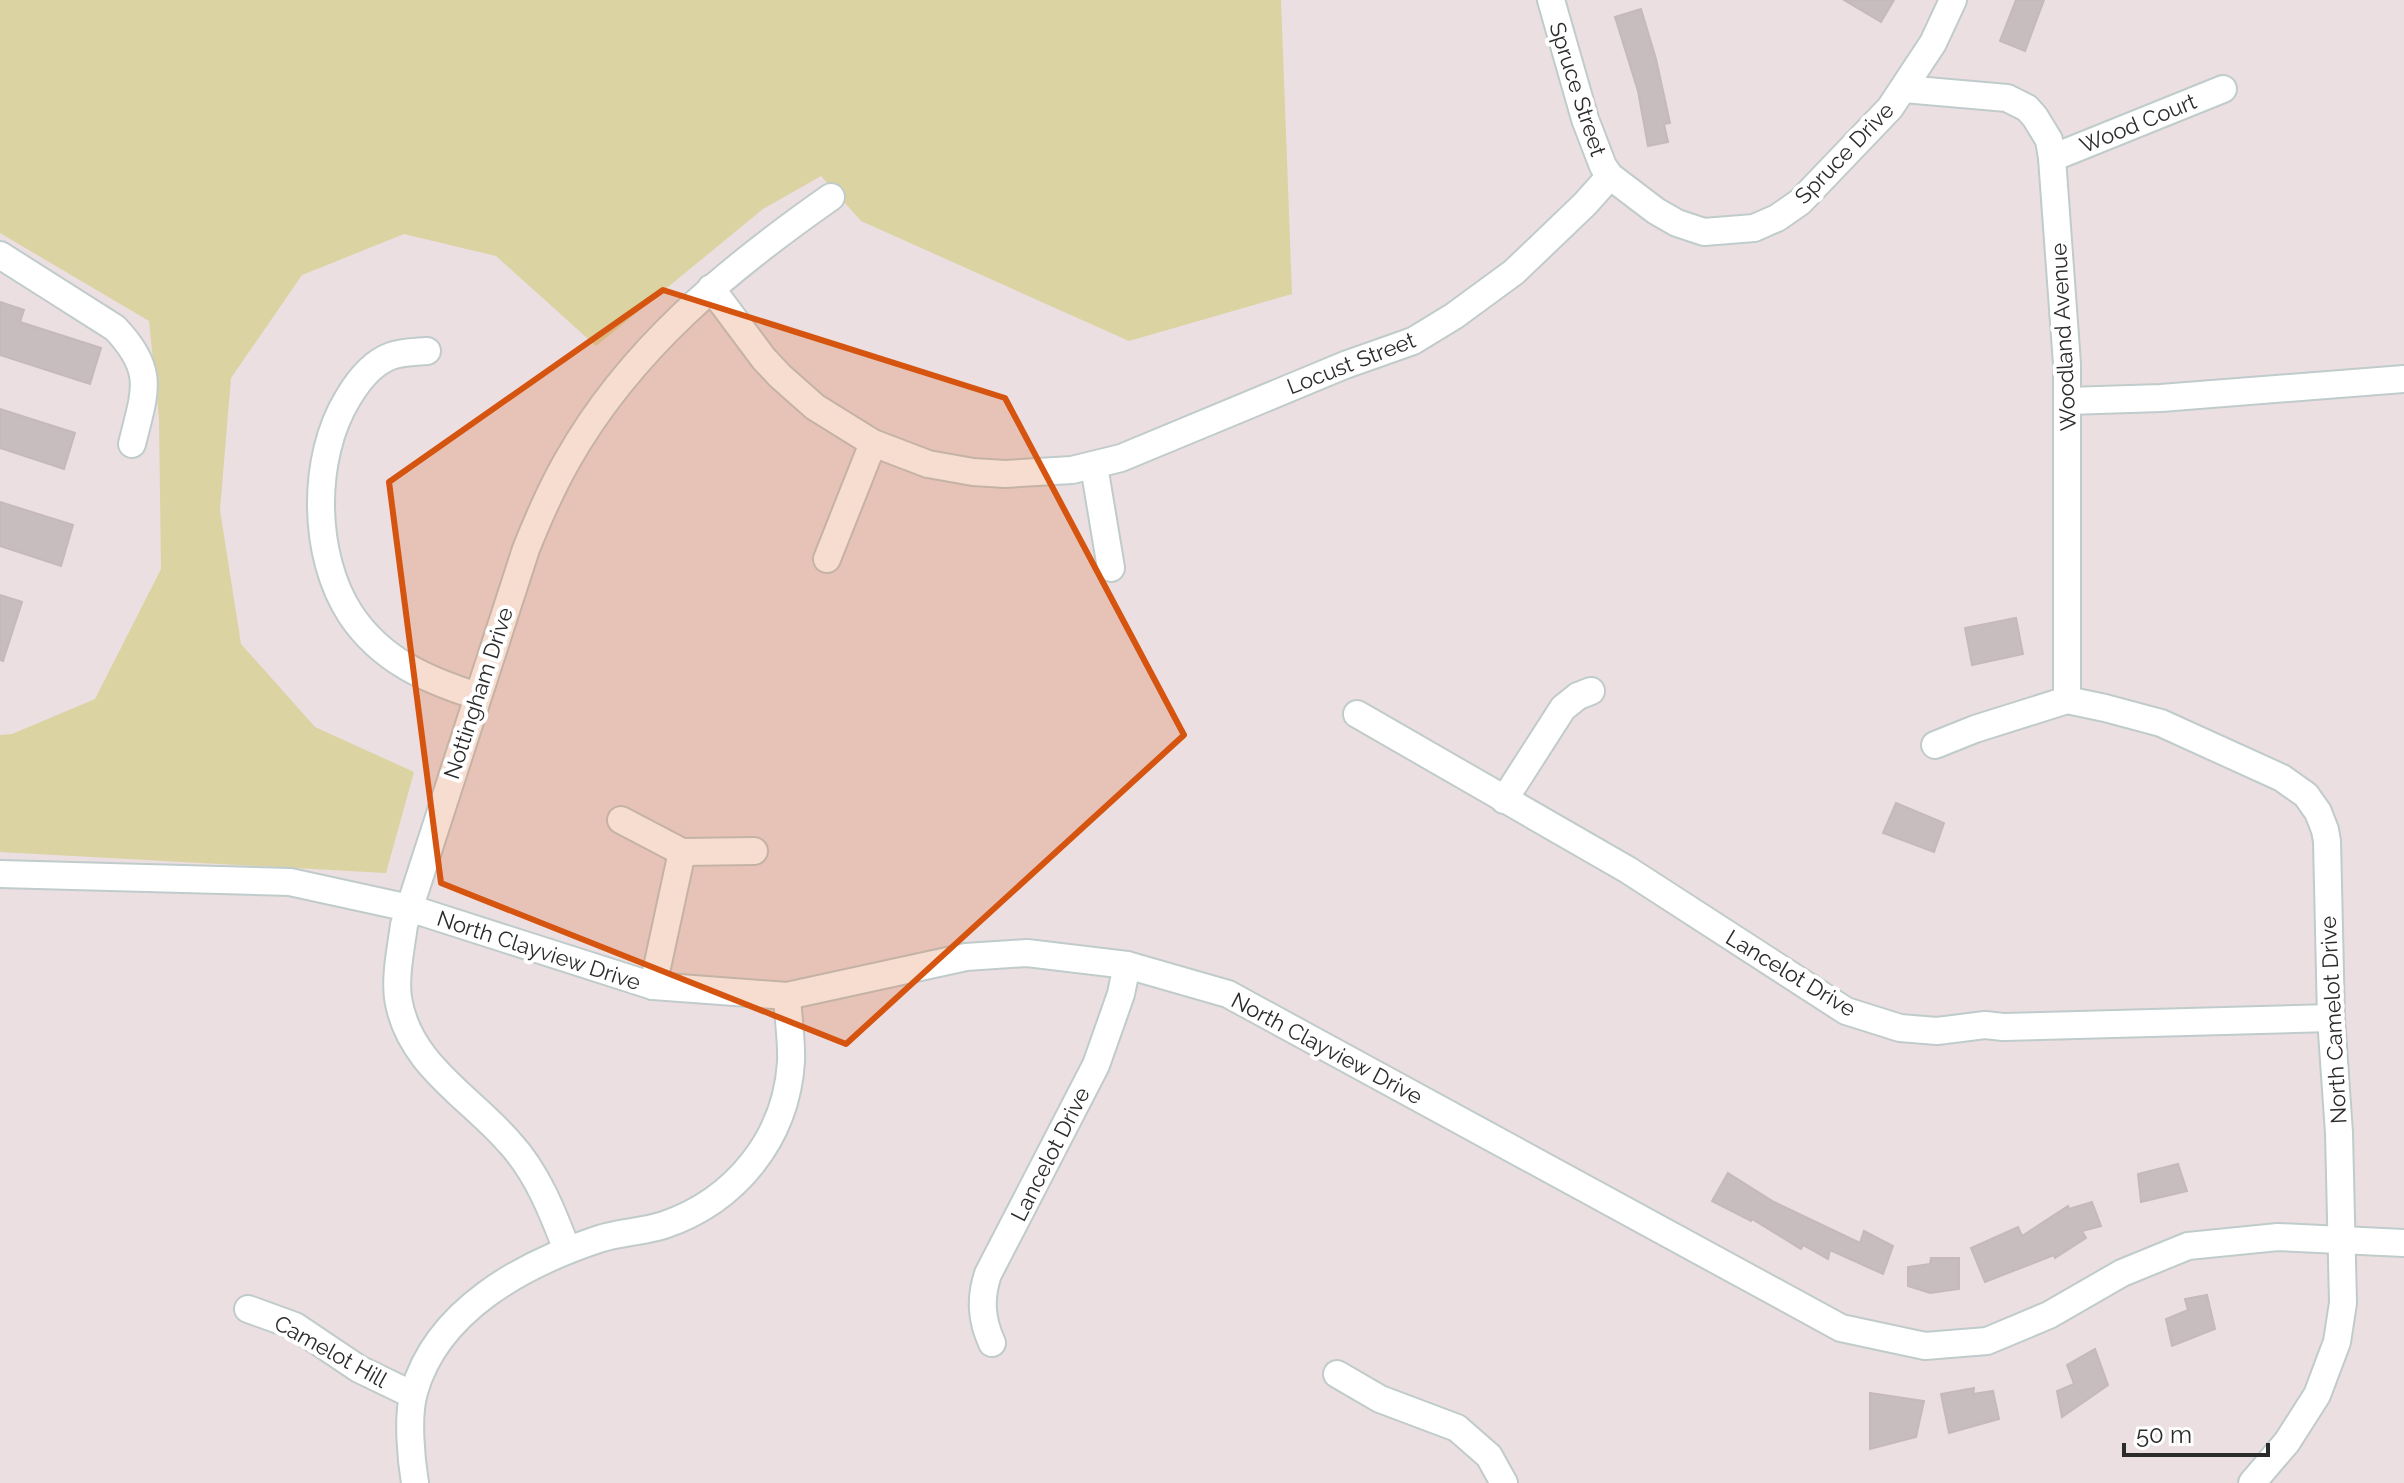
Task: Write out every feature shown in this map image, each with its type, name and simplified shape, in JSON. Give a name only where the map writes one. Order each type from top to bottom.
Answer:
[{"type":"street","name":"Spruce Street","points":[[1551,0],[1585,119],[1610,176]]},
{"type":"street","name":"Spruce Drive","points":[[1610,176],[1656,211],[1677,223],[1704,232],[1754,228],[1777,218],[1800,202],[1858,143],[1904,89],[1933,43],[1953,0]]},
{"type":"street","name":"Woodland Avenue","points":[[1904,89],[2007,98],[2027,108],[2049,140],[2066,340],[2068,401],[2067,700]]},
{"type":"street","name":"Wood Court","points":[[2052,158],[2223,89]]},
{"type":"street","name":"Locust Street","points":[[711,288],[780,376],[815,407],[873,443],[928,464],[973,472],[1005,474],[1072,470],[1121,458],[1345,365],[1413,341],[1454,316],[1514,272],[1610,176]]},
{"type":"street","name":"Nottingham Drive","points":[[567,1250],[544,1194],[511,1143],[424,1059],[407,1029],[398,998],[404,925],[526,549],[568,459],[618,385],[655,343],[711,288],[771,239],[831,197]]},
{"type":"street","points":[[0,255],[115,328],[128,342],[141,361],[145,394],[132,444]]},
{"type":"street","points":[[427,351],[390,356],[370,369],[355,385],[341,409],[324,464],[323,534],[338,591],[368,637],[414,672],[477,696]]},
{"type":"street","points":[[2068,401],[2161,398],[2404,379]]},
{"type":"street","points":[[827,559],[873,443]]},
{"type":"street","points":[[1094,466],[1111,568]]},
{"type":"street","points":[[1504,800],[1563,708],[1578,696],[1591,691]]},
{"type":"street","points":[[1935,745],[2067,700]]},
{"type":"street","name":"North Camelot Drive","points":[[2067,700],[2161,723],[2282,778],[2306,795],[2318,812],[2325,830],[2343,1303],[2337,1342],[2317,1395],[2287,1442],[2252,1483]]},
{"type":"street","name":"Lancelot Drive","points":[[1357,714],[1628,870],[1846,1011],[1900,1028],[1937,1031],[1985,1025],[2331,1018]]},
{"type":"street","points":[[621,820],[682,852],[754,851]]},
{"type":"street","points":[[653,986],[682,852]]},
{"type":"street","name":"North Clayview Drive","points":[[0,874],[290,882],[409,908],[653,986],[787,996],[966,957],[1027,953],[1127,965],[1228,994],[1841,1328],[1925,1346],[1987,1341],[2049,1315],[2122,1273],[2188,1246],[2278,1237],[2404,1243]]},
{"type":"street","name":"Lancelot Drive","points":[[992,1343],[983,1316],[984,1287],[988,1274],[1096,1065],[1121,994],[1127,965]]},
{"type":"street","points":[[415,1483],[410,1458],[413,1395],[432,1352],[452,1324],[509,1280],[567,1250],[603,1237],[663,1225],[699,1210],[743,1177],[775,1128],[784,1100],[791,1062],[787,996]]},
{"type":"street","name":"Camelot Hill","points":[[248,1309],[295,1326],[359,1369],[413,1395]]},
{"type":"street","points":[[1337,1374],[1380,1399],[1457,1428],[1489,1456],[1504,1483]]},
{"type":"highlighted area","points":[[663,290],[1005,398],[1184,735],[846,1044],[441,883],[389,482]]},
{"type":"shaded area","points":[[0,0],[1281,0],[1292,294],[1129,341],[861,221],[821,176],[763,209],[596,346],[496,256],[404,234],[302,275],[231,378],[220,510],[241,644],[315,727],[414,772],[386,873],[0,852],[0,735],[12,734],[95,699],[161,569],[159,418],[149,321],[0,233]]},
{"type":"building","points":[[1844,0],[1894,0],[1881,22]]},
{"type":"building","points":[[2016,0],[2044,0],[2025,51],[2000,41]]},
{"type":"building","points":[[1641,9],[1670,123],[1664,124],[1668,142],[1648,146],[1638,91],[1615,17]]},
{"type":"building","points":[[0,302],[24,310],[20,322],[101,348],[90,384],[0,355]]},
{"type":"building","points":[[0,409],[75,433],[64,469],[0,448]]},
{"type":"building","points":[[0,502],[73,525],[61,566],[0,546]]},
{"type":"building","points":[[0,595],[22,602],[3,661],[0,660]]},
{"type":"building","points":[[2016,618],[2023,654],[1972,665],[1965,628]]},
{"type":"building","points":[[1896,803],[1944,823],[1934,852],[1883,833]]},
{"type":"building","points":[[2178,1164],[2187,1191],[2141,1202],[2138,1174]]},
{"type":"building","points":[[1728,1173],[1774,1202],[1860,1243],[1864,1231],[1893,1246],[1883,1274],[1830,1250],[1828,1259],[1803,1245],[1801,1249],[1752,1219],[1712,1201]]},
{"type":"building","points":[[2092,1202],[2101,1226],[2082,1231],[2086,1238],[2055,1258],[2054,1255],[1985,1282],[1971,1248],[2018,1227],[2022,1236],[2068,1206],[2069,1209]]},
{"type":"building","points":[[1931,1258],[1959,1258],[1959,1289],[1930,1293],[1908,1286],[1908,1267],[1930,1264]]},
{"type":"building","points":[[2207,1295],[2215,1329],[2172,1346],[2166,1319],[2188,1310],[2185,1299]]},
{"type":"building","points":[[2095,1349],[2108,1385],[2062,1417],[2057,1391],[2074,1384],[2067,1365]]},
{"type":"building","points":[[1974,1388],[1973,1394],[1993,1391],[1999,1419],[1949,1433],[1941,1394]]},
{"type":"building","points":[[1870,1393],[1924,1401],[1916,1437],[1870,1449]]}]
